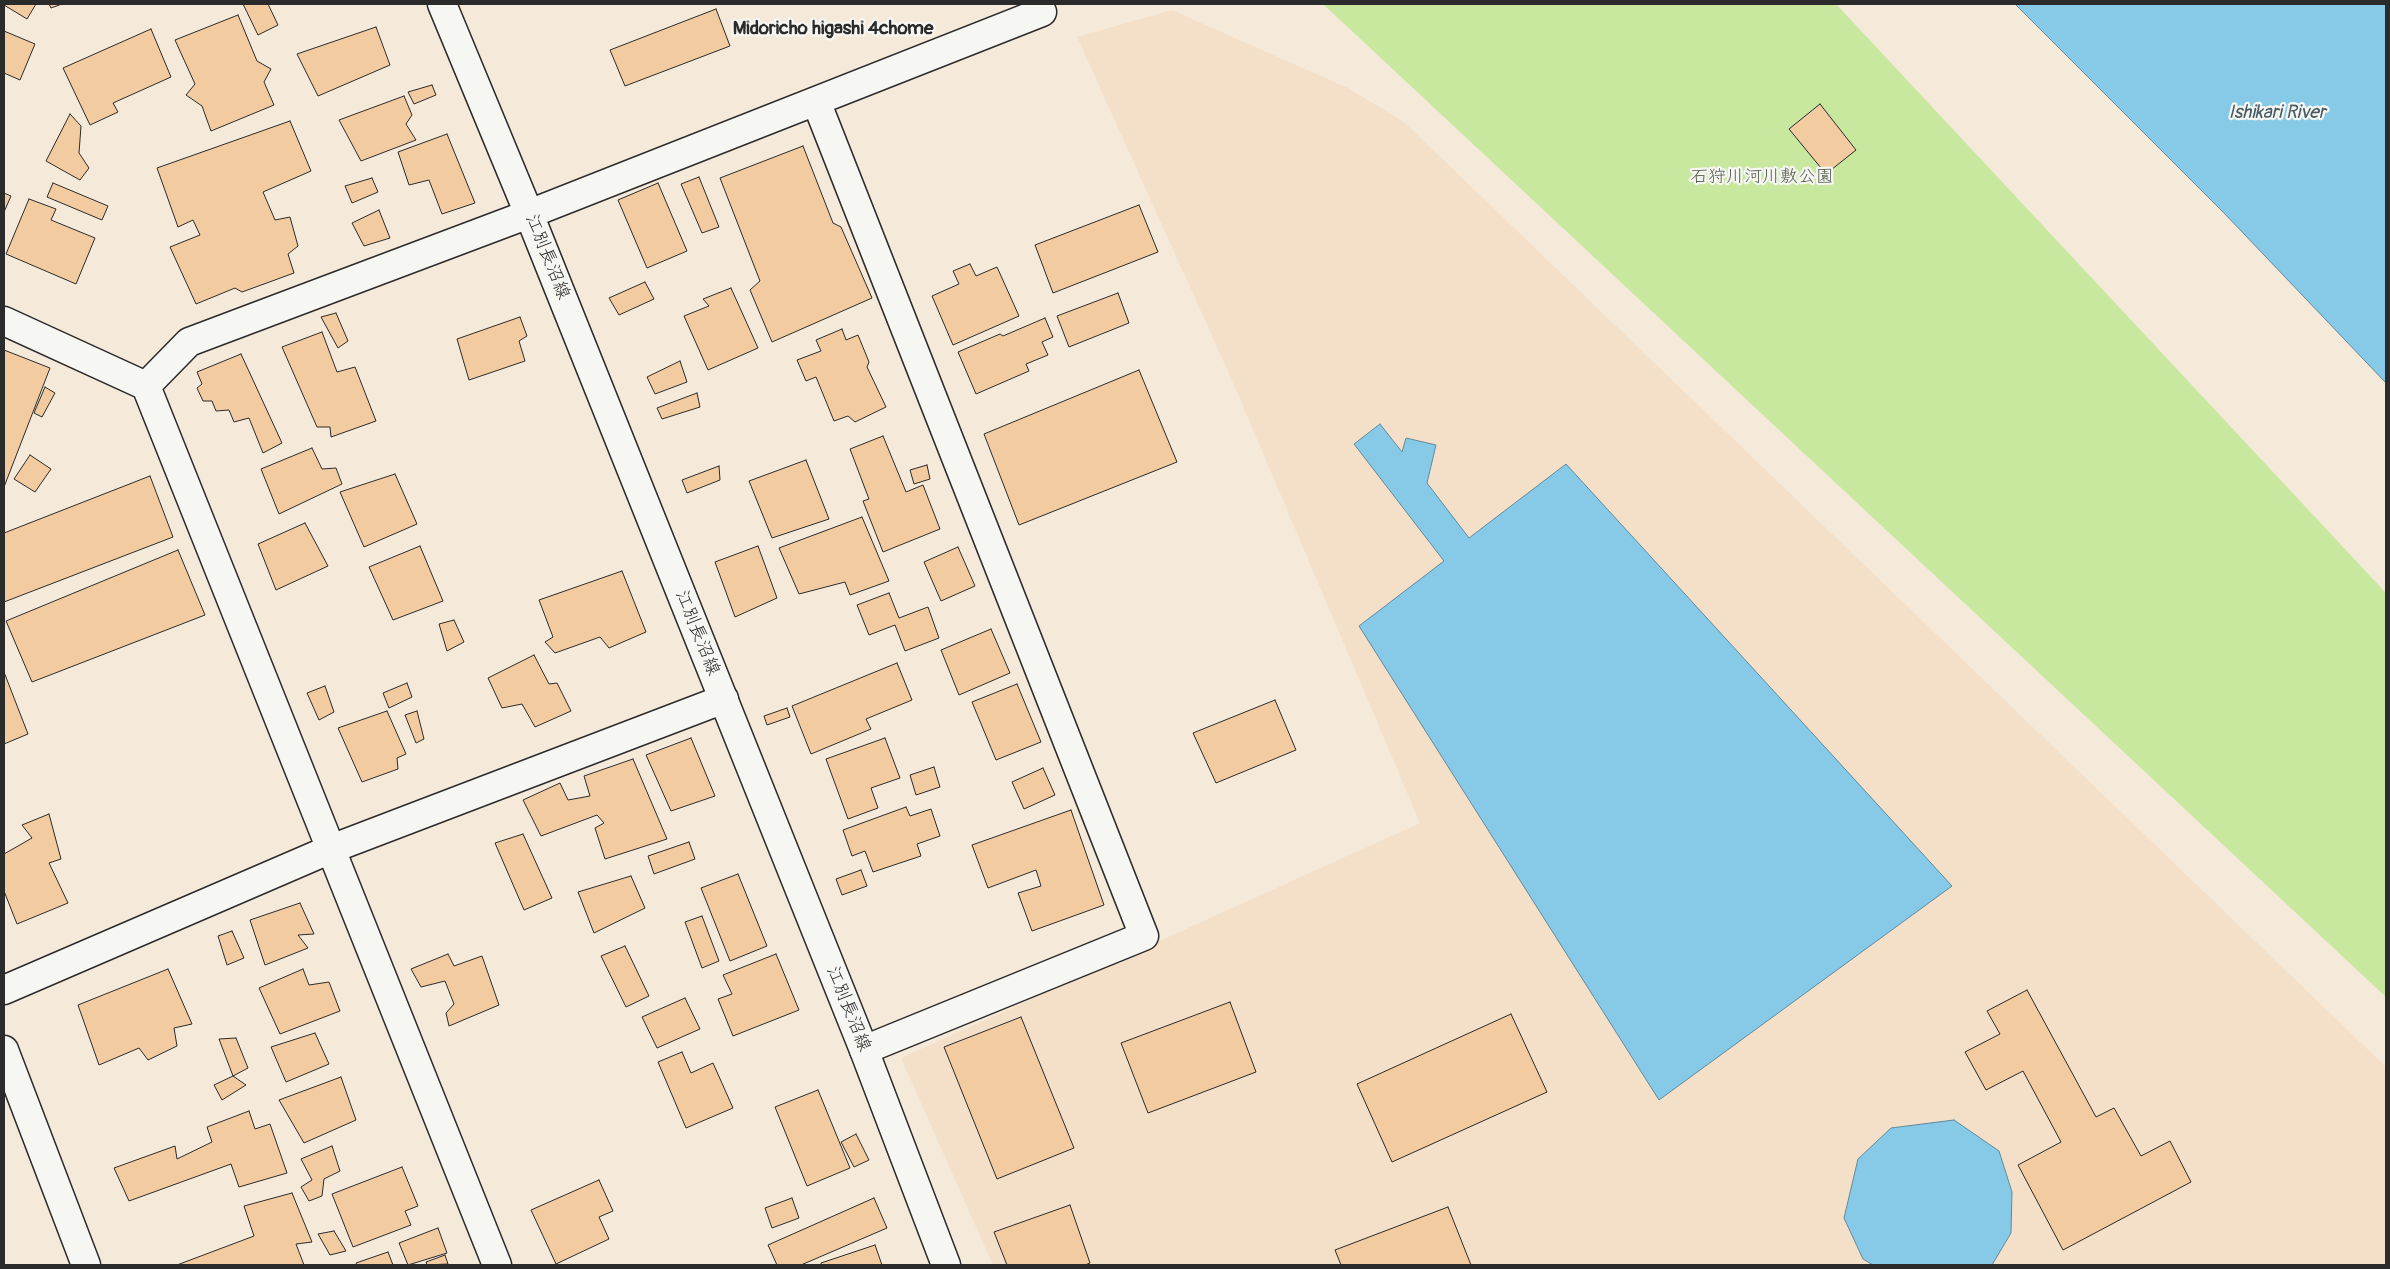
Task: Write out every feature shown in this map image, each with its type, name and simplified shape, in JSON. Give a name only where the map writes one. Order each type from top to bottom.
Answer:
[{"type":"street","name":"江別長沼線","points":[[442,4],[529,214],[724,699],[864,1050],[946,1265]]},
{"type":"street","points":[[146,386],[189,342],[529,214],[1042,12]]},
{"type":"street","points":[[816,101],[1144,936],[864,1050]]},
{"type":"street","points":[[4,321],[146,386],[497,1265]]},
{"type":"street","points":[[4,990],[331,849],[724,699]]},
{"type":"street","points":[[4,1050],[86,1265]]},
{"type":"shaded area","points":[[1172,10],[1348,88],[1404,122],[2386,1067],[2386,1265],[993,1265],[901,1058],[1420,823],[1231,378],[1077,37]]},
{"type":"green space","name":"石狩川河川敷公園","points":[[1323,4],[1836,4],[2386,593],[2386,997]]},
{"type":"water","name":"Ishikari River","points":[[2015,4],[2386,4],[2386,383],[2224,213]]},
{"type":"water","points":[[1380,424],[1402,452],[1406,438],[1436,445],[1427,483],[1469,538],[1566,464],[1952,886],[1659,1100],[1359,626],[1444,561],[1354,444]]},
{"type":"water","points":[[1954,1120],[1999,1151],[2012,1192],[2011,1233],[1992,1265],[1873,1265],[1863,1259],[1844,1218],[1858,1159],[1891,1128]]},
{"type":"building","points":[[5,4],[36,4],[27,19]]},
{"type":"building","points":[[49,4],[62,4],[51,8]]},
{"type":"building","points":[[243,4],[268,4],[278,25],[258,35]]},
{"type":"building","points":[[716,9],[730,46],[625,86],[610,50]]},
{"type":"building","points":[[238,15],[257,61],[271,69],[264,82],[274,105],[211,131],[202,106],[186,95],[195,84],[175,40]]},
{"type":"building","points":[[376,27],[390,65],[318,96],[297,54]]},
{"type":"building","points":[[151,29],[171,77],[113,103],[118,112],[90,125],[63,68]]},
{"type":"building","points":[[4,31],[35,44],[20,80],[4,73]]},
{"type":"building","points":[[432,85],[436,95],[414,104],[408,92]]},
{"type":"building","points":[[404,96],[412,115],[406,124],[416,140],[361,161],[339,120]]},
{"type":"building","points":[[1820,104],[1856,150],[1826,174],[1789,129]]},
{"type":"building","points":[[70,114],[81,126],[79,153],[89,168],[80,180],[46,161]]},
{"type":"building","points":[[290,121],[311,171],[263,192],[275,220],[290,217],[298,246],[288,254],[294,273],[242,292],[235,288],[196,304],[170,247],[200,235],[193,220],[178,227],[157,168]]},
{"type":"building","points":[[447,134],[475,203],[442,214],[429,180],[409,185],[398,152]]},
{"type":"building","points":[[803,146],[833,223],[841,227],[872,298],[772,342],[750,290],[760,281],[720,178]]},
{"type":"building","points":[[699,177],[719,227],[702,233],[681,184]]},
{"type":"building","points":[[372,178],[378,192],[352,203],[345,186]]},
{"type":"building","points":[[53,183],[108,206],[102,220],[47,197]]},
{"type":"building","points":[[658,183],[687,251],[647,268],[618,200]]},
{"type":"building","points":[[4,193],[11,196],[4,212]]},
{"type":"building","points":[[29,199],[56,209],[51,220],[95,238],[76,284],[6,254]]},
{"type":"building","points":[[1139,205],[1158,252],[1053,293],[1035,245]]},
{"type":"building","points":[[379,210],[390,238],[364,246],[352,223]]},
{"type":"building","points":[[970,264],[976,276],[997,267],[1019,316],[953,345],[932,296],[959,284],[953,271]]},
{"type":"building","points":[[645,282],[654,299],[619,315],[609,298]]},
{"type":"building","points":[[731,288],[758,348],[708,370],[684,316],[709,306],[703,299]]},
{"type":"building","points":[[1118,293],[1129,323],[1069,347],[1057,316]]},
{"type":"building","points":[[336,313],[348,341],[338,348],[321,317]]},
{"type":"building","points":[[520,317],[527,336],[519,341],[525,361],[469,380],[457,339]]},
{"type":"building","points":[[1045,318],[1053,337],[1042,342],[1048,355],[1026,364],[1029,371],[976,394],[958,352]]},
{"type":"building","points":[[842,329],[846,340],[858,335],[869,362],[867,367],[886,407],[855,422],[848,416],[834,421],[816,377],[806,381],[797,360],[821,351],[816,340]]},
{"type":"building","points":[[322,332],[337,372],[355,367],[376,421],[331,437],[330,427],[317,427],[282,347]]},
{"type":"building","points":[[4,350],[50,368],[4,487]]},
{"type":"building","points":[[241,354],[282,443],[263,453],[249,418],[234,422],[229,410],[216,411],[212,401],[203,401],[197,388],[202,384],[197,372]]},
{"type":"building","points":[[680,361],[687,382],[655,394],[647,377]]},
{"type":"building","points":[[1139,370],[1177,462],[1019,525],[984,434]]},
{"type":"building","points":[[45,387],[55,393],[42,417],[34,413]]},
{"type":"building","points":[[697,393],[700,407],[662,419],[657,408]]},
{"type":"building","points":[[883,436],[906,492],[923,485],[940,529],[883,552],[863,501],[869,499],[850,449]]},
{"type":"building","points":[[312,448],[322,469],[336,468],[342,484],[279,514],[261,469]]},
{"type":"building","points":[[30,455],[51,469],[35,492],[14,479]]},
{"type":"building","points":[[806,460],[829,519],[772,538],[749,481]]},
{"type":"building","points":[[927,465],[930,479],[914,484],[910,470]]},
{"type":"building","points":[[719,466],[720,480],[687,493],[682,480]]},
{"type":"building","points":[[395,474],[417,524],[364,547],[340,492]]},
{"type":"building","points":[[150,476],[173,537],[4,602],[4,533]]},
{"type":"building","points":[[862,517],[889,581],[850,595],[845,582],[799,594],[779,548]]},
{"type":"building","points":[[305,523],[328,566],[276,590],[258,544]]},
{"type":"building","points":[[420,546],[443,601],[393,620],[369,567]]},
{"type":"building","points":[[758,546],[777,598],[735,617],[715,562]]},
{"type":"building","points":[[958,547],[975,586],[941,601],[924,562]]},
{"type":"building","points":[[178,550],[205,615],[32,682],[6,621]]},
{"type":"building","points":[[622,571],[646,632],[609,648],[600,637],[555,653],[545,642],[553,637],[539,600]]},
{"type":"building","points":[[889,593],[899,618],[928,607],[939,638],[905,651],[895,625],[869,635],[857,605]]},
{"type":"building","points":[[454,620],[464,642],[447,651],[439,624]]},
{"type":"building","points":[[991,629],[1010,673],[959,695],[941,650]]},
{"type":"building","points":[[534,655],[549,684],[557,683],[571,711],[535,727],[522,704],[502,708],[488,678]]},
{"type":"building","points":[[897,663],[912,700],[866,719],[871,729],[811,754],[792,706]]},
{"type":"building","points":[[4,672],[28,734],[4,744]]},
{"type":"building","points":[[407,683],[412,697],[389,708],[383,693]]},
{"type":"building","points":[[1017,684],[1041,742],[996,760],[972,702]]},
{"type":"building","points":[[325,686],[334,712],[319,720],[307,693]]},
{"type":"building","points":[[1275,700],[1296,750],[1216,783],[1193,733]]},
{"type":"building","points":[[787,708],[790,717],[767,725],[764,716]]},
{"type":"building","points":[[387,711],[406,754],[397,758],[398,769],[362,782],[338,728]]},
{"type":"building","points":[[417,711],[424,739],[416,743],[405,715]]},
{"type":"building","points":[[691,738],[715,796],[671,811],[646,755]]},
{"type":"building","points":[[885,738],[900,778],[871,788],[878,808],[848,819],[826,759]]},
{"type":"building","points":[[633,759],[667,839],[605,859],[595,828],[604,823],[597,815],[541,836],[523,800],[560,783],[568,800],[590,796],[584,776]]},
{"type":"building","points":[[934,767],[940,787],[916,795],[910,775]]},
{"type":"building","points":[[1043,768],[1055,795],[1024,809],[1012,782]]},
{"type":"building","points":[[906,807],[910,816],[931,809],[940,836],[917,844],[921,856],[873,872],[865,851],[852,856],[843,830]]},
{"type":"building","points":[[1071,810],[1104,905],[1032,931],[1018,893],[1041,886],[1036,870],[988,888],[972,845]]},
{"type":"building","points":[[49,814],[61,859],[49,863],[68,903],[17,924],[4,891],[4,854],[32,838],[22,825]]},
{"type":"building","points":[[523,834],[552,898],[524,910],[495,843]]},
{"type":"building","points":[[689,842],[695,859],[654,874],[648,856]]},
{"type":"building","points":[[861,870],[867,886],[842,895],[836,879]]},
{"type":"building","points":[[738,874],[767,946],[730,961],[701,888]]},
{"type":"building","points":[[631,876],[645,908],[594,933],[578,892]]},
{"type":"building","points":[[300,903],[314,934],[298,935],[308,948],[265,965],[250,920]]},
{"type":"building","points":[[702,916],[719,961],[702,968],[685,922]]},
{"type":"building","points":[[232,931],[244,958],[227,965],[218,936]]},
{"type":"building","points":[[625,946],[649,996],[626,1007],[601,956]]},
{"type":"building","points":[[448,954],[454,966],[482,956],[499,1005],[449,1026],[446,1013],[454,1004],[445,981],[421,987],[411,969]]},
{"type":"building","points":[[776,954],[799,1010],[733,1036],[718,999],[732,994],[723,975]]},
{"type":"building","points":[[168,969],[192,1024],[174,1028],[177,1046],[148,1060],[139,1048],[99,1065],[78,1005]]},
{"type":"building","points":[[303,969],[309,985],[329,982],[340,1011],[280,1034],[259,988]]},
{"type":"building","points":[[2027,990],[2096,1117],[2114,1108],[2141,1156],[2170,1141],[2191,1182],[2063,1250],[2018,1165],[2061,1142],[2023,1071],[1986,1090],[1965,1052],[2000,1034],[1987,1011]]},
{"type":"building","points":[[685,998],[700,1029],[657,1048],[642,1017]]},
{"type":"building","points":[[1230,1002],[1256,1072],[1148,1113],[1121,1043]]},
{"type":"building","points":[[1511,1014],[1547,1092],[1392,1162],[1357,1084]]},
{"type":"building","points":[[1021,1017],[1074,1148],[997,1179],[944,1047]]},
{"type":"building","points":[[315,1033],[329,1064],[286,1082],[271,1047]]},
{"type":"building","points":[[236,1038],[248,1068],[233,1076],[219,1039]]},
{"type":"building","points":[[682,1052],[691,1073],[713,1063],[733,1108],[686,1128],[658,1062]]},
{"type":"building","points":[[233,1076],[246,1085],[222,1100],[214,1085]]},
{"type":"building","points":[[341,1077],[356,1120],[304,1143],[279,1100]]},
{"type":"building","points":[[818,1090],[850,1168],[807,1186],[775,1107]]},
{"type":"building","points":[[249,1111],[255,1129],[270,1124],[287,1173],[239,1187],[231,1164],[129,1201],[114,1168],[175,1146],[177,1159],[212,1142],[207,1127]]},
{"type":"building","points":[[856,1134],[869,1160],[854,1167],[841,1142]]},
{"type":"building","points":[[332,1146],[340,1171],[324,1179],[322,1196],[309,1201],[301,1187],[312,1180],[301,1159]]},
{"type":"building","points":[[402,1167],[418,1206],[405,1211],[411,1225],[353,1247],[332,1194]]},
{"type":"building","points":[[599,1180],[613,1211],[599,1217],[609,1239],[556,1264],[531,1210]]},
{"type":"building","points":[[292,1193],[312,1242],[296,1244],[304,1265],[177,1265],[254,1236],[244,1206]]},
{"type":"building","points":[[792,1198],[799,1218],[772,1228],[765,1208]]},
{"type":"building","points":[[874,1198],[887,1228],[801,1265],[777,1265],[768,1245]]},
{"type":"building","points":[[1070,1205],[1090,1263],[1085,1265],[1007,1265],[994,1232]]},
{"type":"building","points":[[1448,1207],[1471,1265],[1341,1265],[1335,1250]]},
{"type":"building","points":[[438,1228],[447,1253],[408,1265],[399,1243]]},
{"type":"building","points":[[334,1231],[346,1251],[330,1255],[318,1234]]},
{"type":"building","points":[[875,1245],[882,1265],[821,1265],[821,1263]]},
{"type":"building","points":[[388,1252],[393,1265],[357,1265],[356,1263]]},
{"type":"building","points":[[445,1255],[448,1264],[427,1265],[426,1262]]},
{"type":"district","name":"Midoricho higashi 4chome","points":[[833,29]]}]
